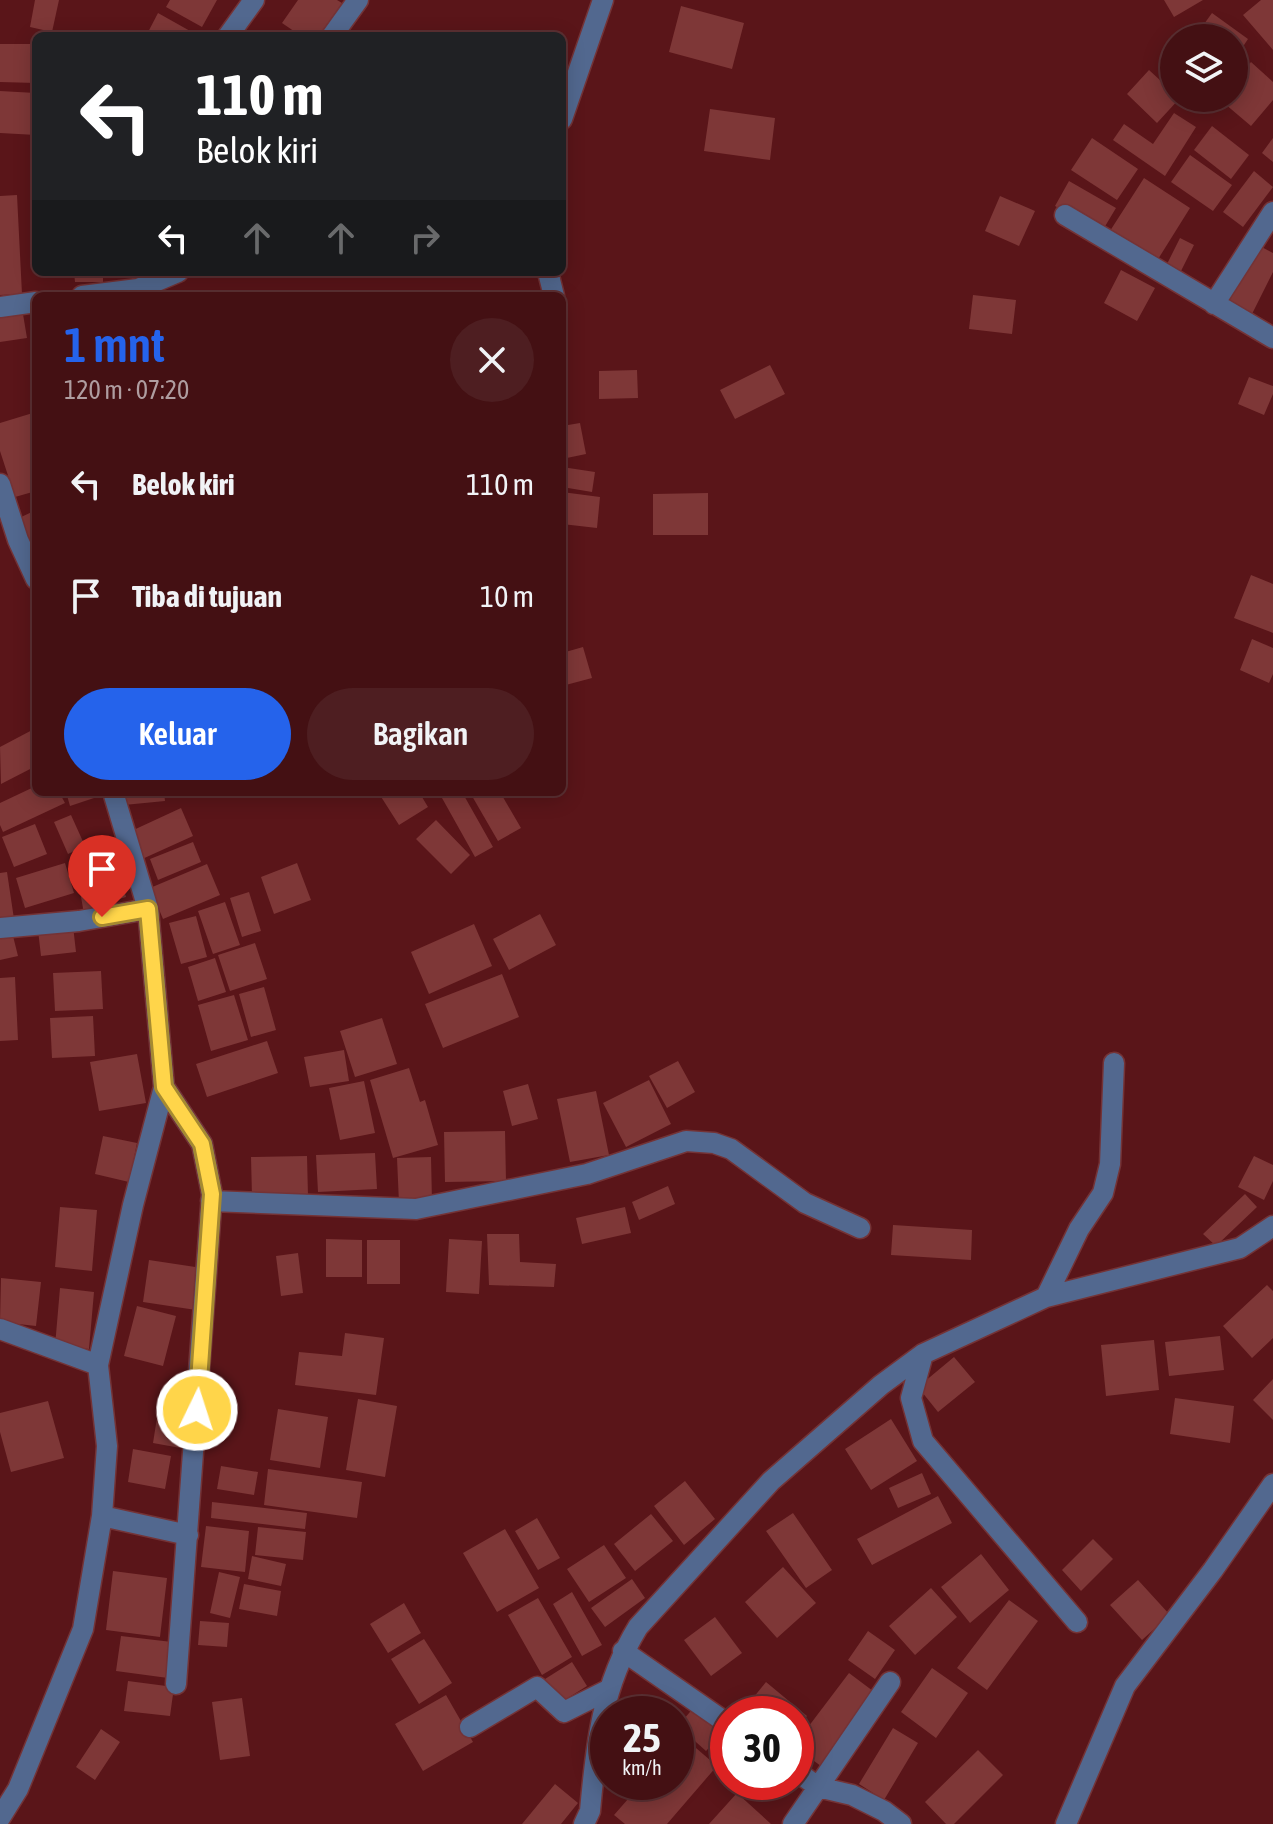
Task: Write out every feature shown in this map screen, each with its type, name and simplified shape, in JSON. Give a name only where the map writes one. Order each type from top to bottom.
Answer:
[{"type":"street","points":[[231,32],[254,0]]},
{"type":"street","points":[[335,32],[358,0]]},
{"type":"street","points":[[566,107],[603,0]]},
{"type":"street","points":[[1214,304],[1273,212]]},
{"type":"street","points":[[1065,215],[1273,338]]},
{"type":"street","points":[[114,292],[138,289],[169,276]]},
{"type":"street","points":[[0,307],[32,303]]},
{"type":"street","points":[[0,484],[18,540],[32,570]]},
{"type":"street","points":[[0,1818],[18,1789],[83,1629],[102,1516],[107,1446],[98,1365],[130,1219],[164,1087],[148,909],[114,796]]},
{"type":"street","points":[[0,928],[79,921],[148,909]]},
{"type":"street","points":[[1046,1297],[1079,1229],[1103,1193],[1110,1164],[1114,1063]]},
{"type":"street","points":[[164,1087],[202,1144],[212,1194],[176,1684]]},
{"type":"street","points":[[211,1201],[416,1209],[587,1174],[686,1141],[714,1143],[731,1149],[805,1203],[860,1228]]},
{"type":"street","points":[[587,1820],[600,1717],[623,1651],[638,1627],[771,1481],[881,1385],[923,1354],[1046,1297],[1240,1248],[1273,1226]]},
{"type":"street","points":[[0,1329],[98,1365]]},
{"type":"street","points":[[923,1354],[911,1398],[923,1441],[1077,1622]]},
{"type":"street","points":[[1066,1824],[1125,1686],[1213,1570],[1273,1484]]},
{"type":"street","points":[[102,1516],[188,1535]]},
{"type":"street","points":[[623,1651],[710,1711]]},
{"type":"street","points":[[793,1824],[890,1682]]},
{"type":"street","points":[[470,1727],[537,1687],[564,1712],[608,1690]]},
{"type":"street","points":[[814,1784],[852,1795],[884,1811],[901,1824]]},
{"type":"building","points":[[35,0],[59,0],[52,32],[30,27]]},
{"type":"building","points":[[170,0],[217,0],[202,27],[166,7]]},
{"type":"building","points":[[298,0],[337,0],[342,3],[322,32],[295,32],[282,23]]},
{"type":"building","points":[[1164,0],[1203,0],[1174,17]]},
{"type":"building","points":[[1261,0],[1273,0],[1273,50],[1243,15]]},
{"type":"building","points":[[681,6],[744,23],[732,69],[669,52]]},
{"type":"building","points":[[158,13],[192,32],[148,32]]},
{"type":"building","points":[[1212,13],[1227,24],[1204,24]]},
{"type":"building","points":[[0,44],[32,44],[32,83],[0,82]]},
{"type":"building","points":[[1251,62],[1273,82],[1273,100],[1251,126],[1234,112],[1248,112],[1248,65]]},
{"type":"building","points":[[1149,70],[1160,80],[1160,112],[1167,112],[1157,123],[1127,94]]},
{"type":"building","points":[[0,91],[32,93],[32,135],[0,133]]},
{"type":"building","points":[[710,109],[775,118],[770,160],[704,151]]},
{"type":"building","points":[[1174,113],[1196,127],[1165,176],[1113,140],[1124,124],[1153,144]]},
{"type":"building","points":[[1212,126],[1249,155],[1231,179],[1194,150]]},
{"type":"building","points":[[1092,138],[1138,169],[1117,200],[1071,170]]},
{"type":"building","points":[[1273,138],[1273,162],[1262,153]]},
{"type":"building","points":[[1190,155],[1232,185],[1213,211],[1171,182]]},
{"type":"building","points":[[1254,171],[1273,187],[1243,227],[1223,212]]},
{"type":"building","points":[[1144,178],[1190,208],[1155,264],[1108,234]]},
{"type":"building","points":[[1069,181],[1116,208],[1101,233],[1055,206]]},
{"type":"building","points":[[17,195],[22,294],[0,295],[0,196]]},
{"type":"building","points":[[1000,196],[1035,211],[1019,246],[985,231]]},
{"type":"building","points":[[1180,238],[1194,245],[1179,275],[1165,268]]},
{"type":"building","points":[[1256,244],[1273,253],[1273,272],[1252,314],[1227,301]]},
{"type":"building","points":[[1121,270],[1155,288],[1137,321],[1104,303]]},
{"type":"building","points":[[74,276],[103,276],[103,282],[75,282]]},
{"type":"building","points":[[973,295],[1016,300],[1012,334],[969,329]]},
{"type":"building","points":[[22,308],[27,338],[0,342],[0,312]]},
{"type":"building","points":[[770,365],[785,394],[735,419],[720,390]]},
{"type":"building","points":[[637,370],[638,398],[599,399],[599,371]]},
{"type":"building","points":[[1249,377],[1273,386],[1264,415],[1238,404]]},
{"type":"building","points":[[32,413],[32,492],[15,497],[0,451],[0,423]]},
{"type":"building","points":[[580,423],[586,454],[566,458],[566,425]]},
{"type":"building","points":[[566,468],[595,472],[592,492],[566,488]]},
{"type":"building","points":[[566,493],[600,497],[597,528],[566,524]]},
{"type":"building","points":[[708,493],[708,535],[653,535],[653,494]]},
{"type":"building","points":[[32,512],[32,548],[17,519]]},
{"type":"building","points":[[1251,575],[1273,584],[1273,633],[1234,618]]},
{"type":"building","points":[[1252,639],[1273,648],[1273,674],[1269,683],[1240,670]]},
{"type":"building","points":[[583,647],[592,678],[566,685],[566,652]]},
{"type":"building","points":[[32,730],[32,768],[1,784],[0,747]]},
{"type":"building","points":[[32,788],[32,796],[61,796],[65,803],[3,832],[0,803]]},
{"type":"building","points":[[67,796],[97,797],[70,806]]},
{"type":"building","points":[[123,796],[164,796],[165,801],[124,805]]},
{"type":"building","points":[[381,796],[421,796],[428,807],[399,825]]},
{"type":"building","points":[[464,796],[493,847],[475,857],[442,798]]},
{"type":"building","points":[[472,796],[502,796],[521,828],[498,841]]},
{"type":"building","points":[[181,808],[193,836],[140,860],[127,833]]},
{"type":"building","points":[[71,815],[85,846],[68,854],[54,822]]},
{"type":"building","points":[[436,820],[470,855],[451,874],[416,839]]},
{"type":"building","points":[[35,824],[47,854],[14,867],[2,837]]},
{"type":"building","points":[[193,842],[201,862],[158,880],[150,859]]},
{"type":"building","points":[[115,859],[126,897],[102,904],[90,866]]},
{"type":"building","points":[[65,863],[74,893],[25,908],[16,878]]},
{"type":"building","points":[[297,863],[311,900],[274,914],[261,877]]},
{"type":"building","points":[[207,864],[220,895],[163,919],[150,888]]},
{"type":"building","points":[[7,872],[14,919],[0,922],[0,873]]},
{"type":"building","points":[[93,889],[98,911],[84,914],[80,891]]},
{"type":"building","points":[[249,892],[261,931],[242,937],[230,898]]},
{"type":"building","points":[[225,902],[240,945],[213,954],[198,911]]},
{"type":"building","points":[[540,914],[556,945],[509,970],[493,939]]},
{"type":"building","points":[[196,916],[207,957],[181,964],[169,923]]},
{"type":"building","points":[[474,924],[492,966],[429,994],[411,952]]},
{"type":"building","points":[[73,926],[76,952],[41,956],[38,930]]},
{"type":"building","points":[[12,932],[18,956],[0,960],[0,935]]},
{"type":"building","points":[[255,943],[267,979],[230,991],[218,955]]},
{"type":"building","points":[[215,958],[226,992],[198,1001],[188,967]]},
{"type":"building","points":[[101,971],[103,1009],[55,1011],[53,973]]},
{"type":"building","points":[[502,974],[519,1017],[443,1048],[425,1004]]},
{"type":"building","points":[[15,977],[18,1040],[0,1041],[0,978]]},
{"type":"building","points":[[264,987],[276,1030],[251,1037],[239,994]]},
{"type":"building","points":[[234,995],[248,1040],[211,1051],[198,1005]]},
{"type":"building","points":[[93,1016],[95,1056],[52,1058],[50,1018]]},
{"type":"building","points":[[382,1018],[397,1064],[355,1077],[340,1031]]},
{"type":"building","points":[[267,1041],[278,1073],[207,1097],[196,1064]]},
{"type":"building","points":[[344,1050],[349,1081],[310,1087],[304,1057]]},
{"type":"building","points":[[137,1054],[146,1103],[99,1111],[90,1062]]},
{"type":"building","points":[[678,1061],[695,1092],[667,1108],[649,1076]]},
{"type":"building","points":[[409,1068],[420,1102],[425,1100],[438,1145],[393,1158],[370,1080]]},
{"type":"building","points":[[649,1080],[671,1124],[626,1147],[603,1103]]},
{"type":"building","points":[[364,1081],[375,1133],[340,1140],[329,1088]]},
{"type":"building","points":[[528,1084],[538,1119],[512,1126],[503,1091]]},
{"type":"building","points":[[596,1091],[609,1155],[570,1162],[557,1099]]},
{"type":"building","points":[[505,1131],[506,1181],[445,1182],[444,1132]]},
{"type":"building","points":[[103,1136],[137,1143],[129,1182],[95,1174]]},
{"type":"building","points":[[375,1153],[377,1189],[318,1192],[316,1155]]},
{"type":"building","points":[[307,1156],[308,1196],[252,1197],[251,1157]]},
{"type":"building","points":[[1254,1156],[1273,1165],[1273,1181],[1264,1200],[1238,1187]]},
{"type":"building","points":[[431,1157],[432,1202],[399,1203],[397,1158]]},
{"type":"building","points":[[668,1186],[675,1204],[639,1220],[632,1202]]},
{"type":"building","points":[[1245,1194],[1257,1207],[1216,1246],[1203,1234]]},
{"type":"building","points":[[60,1207],[97,1210],[92,1271],[55,1267]]},
{"type":"building","points":[[625,1207],[631,1233],[582,1244],[576,1218]]},
{"type":"building","points":[[893,1225],[972,1230],[971,1260],[891,1255]]},
{"type":"building","points":[[487,1234],[519,1234],[520,1262],[556,1264],[554,1287],[489,1285]]},
{"type":"building","points":[[326,1239],[362,1240],[362,1277],[326,1277]]},
{"type":"building","points":[[449,1239],[482,1241],[479,1294],[446,1292]]},
{"type":"building","points":[[367,1240],[400,1240],[400,1284],[367,1284]]},
{"type":"building","points":[[298,1253],[303,1293],[281,1296],[276,1256]]},
{"type":"building","points":[[149,1260],[202,1268],[196,1310],[143,1302]]},
{"type":"building","points":[[1,1278],[41,1282],[36,1326],[0,1322]]},
{"type":"building","points":[[1267,1285],[1273,1291],[1273,1338],[1252,1358],[1223,1326]]},
{"type":"building","points":[[60,1288],[94,1292],[89,1349],[55,1346]]},
{"type":"building","points":[[137,1306],[176,1316],[163,1366],[124,1356]]},
{"type":"building","points":[[345,1333],[384,1338],[376,1395],[295,1385],[299,1352],[342,1356]]},
{"type":"building","points":[[1220,1336],[1224,1370],[1169,1376],[1165,1342]]},
{"type":"building","points":[[1154,1340],[1159,1390],[1106,1396],[1101,1345]]},
{"type":"building","points":[[954,1357],[975,1382],[938,1412],[918,1387]]},
{"type":"building","points":[[1273,1379],[1273,1420],[1253,1400]]},
{"type":"building","points":[[1175,1398],[1234,1406],[1230,1443],[1170,1434]]},
{"type":"building","points":[[358,1399],[397,1406],[385,1477],[346,1470]]},
{"type":"building","points":[[48,1401],[64,1458],[11,1472],[0,1432],[0,1413]]},
{"type":"building","points":[[159,1405],[192,1410],[186,1449],[153,1443]]},
{"type":"building","points":[[278,1409],[328,1417],[320,1468],[270,1460]]},
{"type":"building","points":[[891,1419],[917,1461],[871,1490],[845,1449]]},
{"type":"building","points":[[133,1449],[171,1456],[165,1489],[128,1482]]},
{"type":"building","points":[[221,1466],[258,1472],[254,1495],[217,1489]]},
{"type":"building","points":[[268,1469],[362,1482],[357,1518],[264,1505]]},
{"type":"building","points":[[922,1473],[931,1494],[898,1508],[889,1488]]},
{"type":"building","points":[[685,1481],[715,1519],[684,1545],[654,1506]]},
{"type":"building","points":[[938,1496],[952,1523],[872,1565],[857,1539]]},
{"type":"building","points":[[212,1502],[307,1513],[305,1529],[211,1518]]},
{"type":"building","points":[[793,1513],[832,1570],[806,1588],[766,1531]]},
{"type":"building","points":[[651,1514],[673,1541],[635,1571],[614,1544]]},
{"type":"building","points":[[537,1518],[560,1558],[538,1570],[515,1531]]},
{"type":"building","points":[[206,1526],[249,1531],[245,1572],[201,1567]]},
{"type":"building","points":[[258,1527],[306,1532],[303,1560],[255,1555]]},
{"type":"building","points":[[505,1529],[539,1588],[497,1612],[463,1553]]},
{"type":"building","points":[[1093,1539],[1113,1559],[1081,1591],[1062,1570]]},
{"type":"building","points":[[604,1545],[626,1578],[589,1602],[567,1569]]},
{"type":"building","points":[[981,1554],[1009,1590],[970,1623],[941,1587]]},
{"type":"building","points":[[252,1556],[286,1564],[281,1586],[248,1579]]},
{"type":"building","points":[[783,1567],[816,1603],[777,1638],[745,1602]]},
{"type":"building","points":[[113,1571],[167,1578],[160,1637],[106,1630]]},
{"type":"building","points":[[219,1572],[240,1577],[230,1618],[210,1613]]},
{"type":"building","points":[[632,1579],[645,1598],[605,1627],[591,1608]]},
{"type":"building","points":[[1138,1580],[1170,1615],[1142,1640],[1110,1605]]},
{"type":"building","points":[[244,1584],[281,1591],[277,1616],[239,1609]]},
{"type":"building","points":[[931,1588],[957,1617],[915,1655],[889,1626]]},
{"type":"building","points":[[572,1592],[602,1645],[582,1656],[553,1604]]},
{"type":"building","points":[[538,1598],[572,1657],[542,1675],[508,1615]]},
{"type":"building","points":[[1009,1600],[1038,1621],[987,1690],[957,1668]]},
{"type":"building","points":[[404,1603],[421,1633],[388,1653],[370,1624]]},
{"type":"building","points":[[715,1617],[742,1653],[711,1676],[684,1640]]},
{"type":"building","points":[[200,1621],[229,1623],[227,1647],[198,1645]]},
{"type":"building","points":[[868,1631],[895,1650],[875,1679],[848,1660]]},
{"type":"building","points":[[121,1636],[172,1642],[168,1678],[116,1671]]},
{"type":"building","points":[[424,1639],[452,1683],[419,1704],[391,1659]]},
{"type":"building","points":[[572,1662],[587,1686],[560,1703],[545,1679]]},
{"type":"building","points":[[932,1668],[968,1693],[936,1738],[901,1712]]},
{"type":"building","points":[[849,1673],[877,1694],[822,1767],[814,1761],[814,1719]]},
{"type":"building","points":[[128,1681],[174,1687],[170,1716],[124,1711]]},
{"type":"building","points":[[766,1682],[783,1696],[755,1696]]},
{"type":"building","points":[[446,1695],[473,1742],[423,1771],[395,1724]]},
{"type":"building","points":[[242,1698],[250,1756],[220,1760],[212,1702]]},
{"type":"building","points":[[694,1707],[710,1719],[710,1747],[706,1751],[694,1740]]},
{"type":"building","points":[[893,1728],[918,1743],[884,1800],[859,1784]]},
{"type":"building","points":[[101,1729],[120,1742],[95,1780],[76,1767]]},
{"type":"building","points":[[694,1746],[710,1760],[710,1774],[694,1793]]},
{"type":"building","points":[[978,1750],[1003,1775],[954,1824],[946,1824],[925,1802]]},
{"type":"building","points":[[555,1784],[578,1803],[561,1824],[522,1824]]},
{"type":"building","points":[[627,1800],[688,1800],[667,1824],[625,1824],[614,1815]]},
{"type":"building","points":[[731,1800],[745,1800],[771,1824],[709,1824]]},
{"type":"route","points":[[102,917],[148,909],[164,1087],[202,1144],[212,1194],[197,1410]]}]
